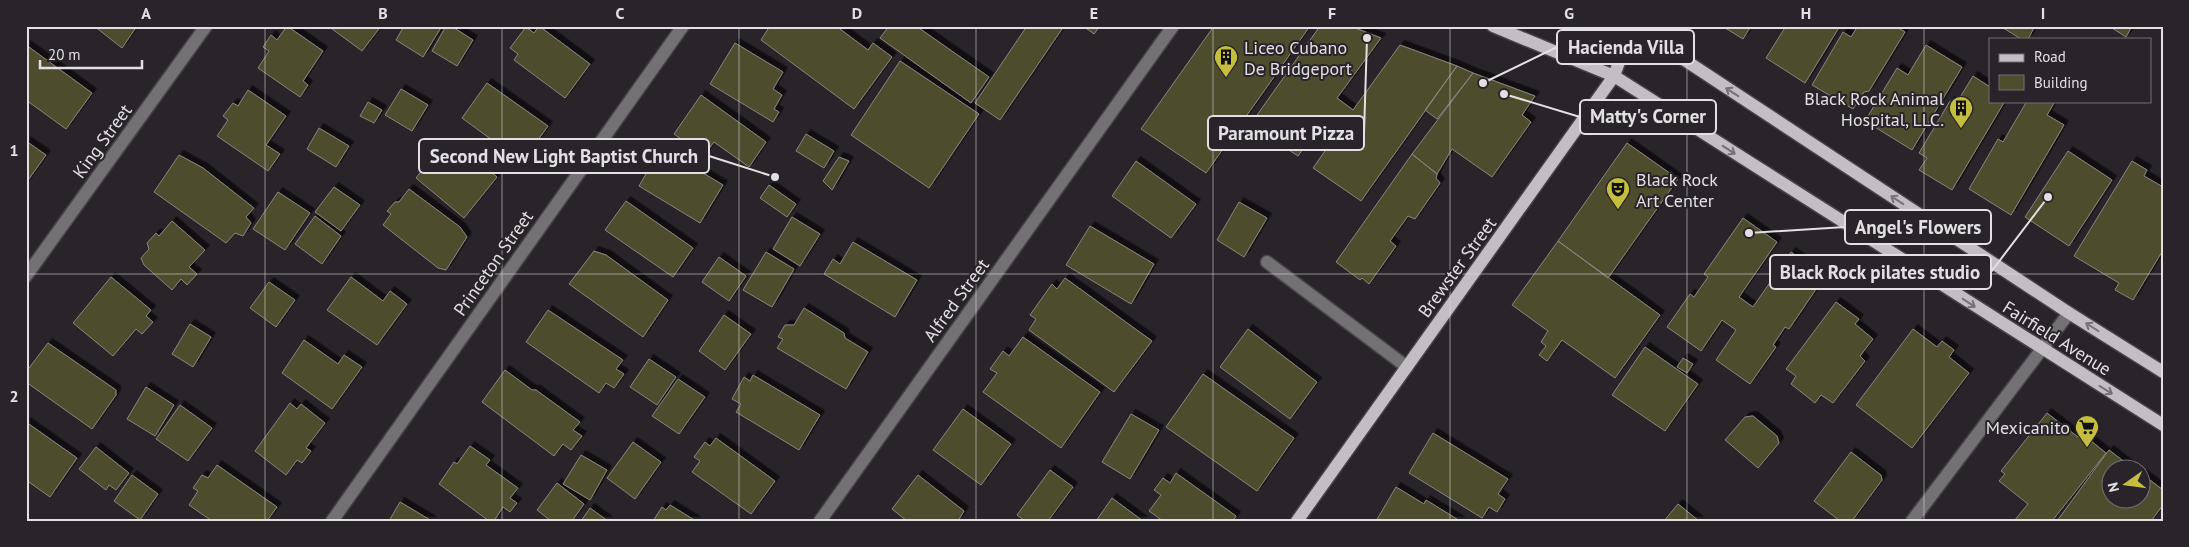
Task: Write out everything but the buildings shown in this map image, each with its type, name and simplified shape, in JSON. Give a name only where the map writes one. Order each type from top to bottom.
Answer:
[{"type":"main road","name":"Fairfield Avenue","points":[[1493,26],[1614,76],[2042,350],[2163,425]]},
{"type":"main road","name":"Fairfield Avenue","points":[[1633,26],[2069,313],[2163,372]]},
{"type":"main road","name":"Brewster Street","points":[[1297,521],[1614,76],[1633,26]]},
{"type":"street","name":"King Street","points":[[26,276],[206,26]]},
{"type":"street","name":"Princeton Street","points":[[332,521],[683,26]]},
{"type":"street","name":"Alfred Street","points":[[820,521],[1173,26]]},
{"type":"street","points":[[1267,262],[1406,367]]},
{"type":"street","points":[[1912,521],[2069,313]]},
{"type":"place","name":"Paramount Pizza","points":[[1367,38]]},
{"type":"place","name":"Liceo Cubano De Bridgeport","points":[[1226,78]]},
{"type":"place","name":"Hacienda Villa","points":[[1483,83]]},
{"type":"place","name":"Matty's Corner","points":[[1504,94]]},
{"type":"place","name":"Black Rock Animal Hospital, LLC.","points":[[1961,129]]},
{"type":"place","name":"Second New Light Baptist Church","points":[[775,177]]},
{"type":"place","name":"Black Rock pilates studio","points":[[2048,197]]},
{"type":"place","name":"Black Rock Art Center","points":[[1618,210]]},
{"type":"place","name":"Angel's Flowers","points":[[1749,233]]},
{"type":"place","name":"Mexicanito","points":[[2087,448]]}]
